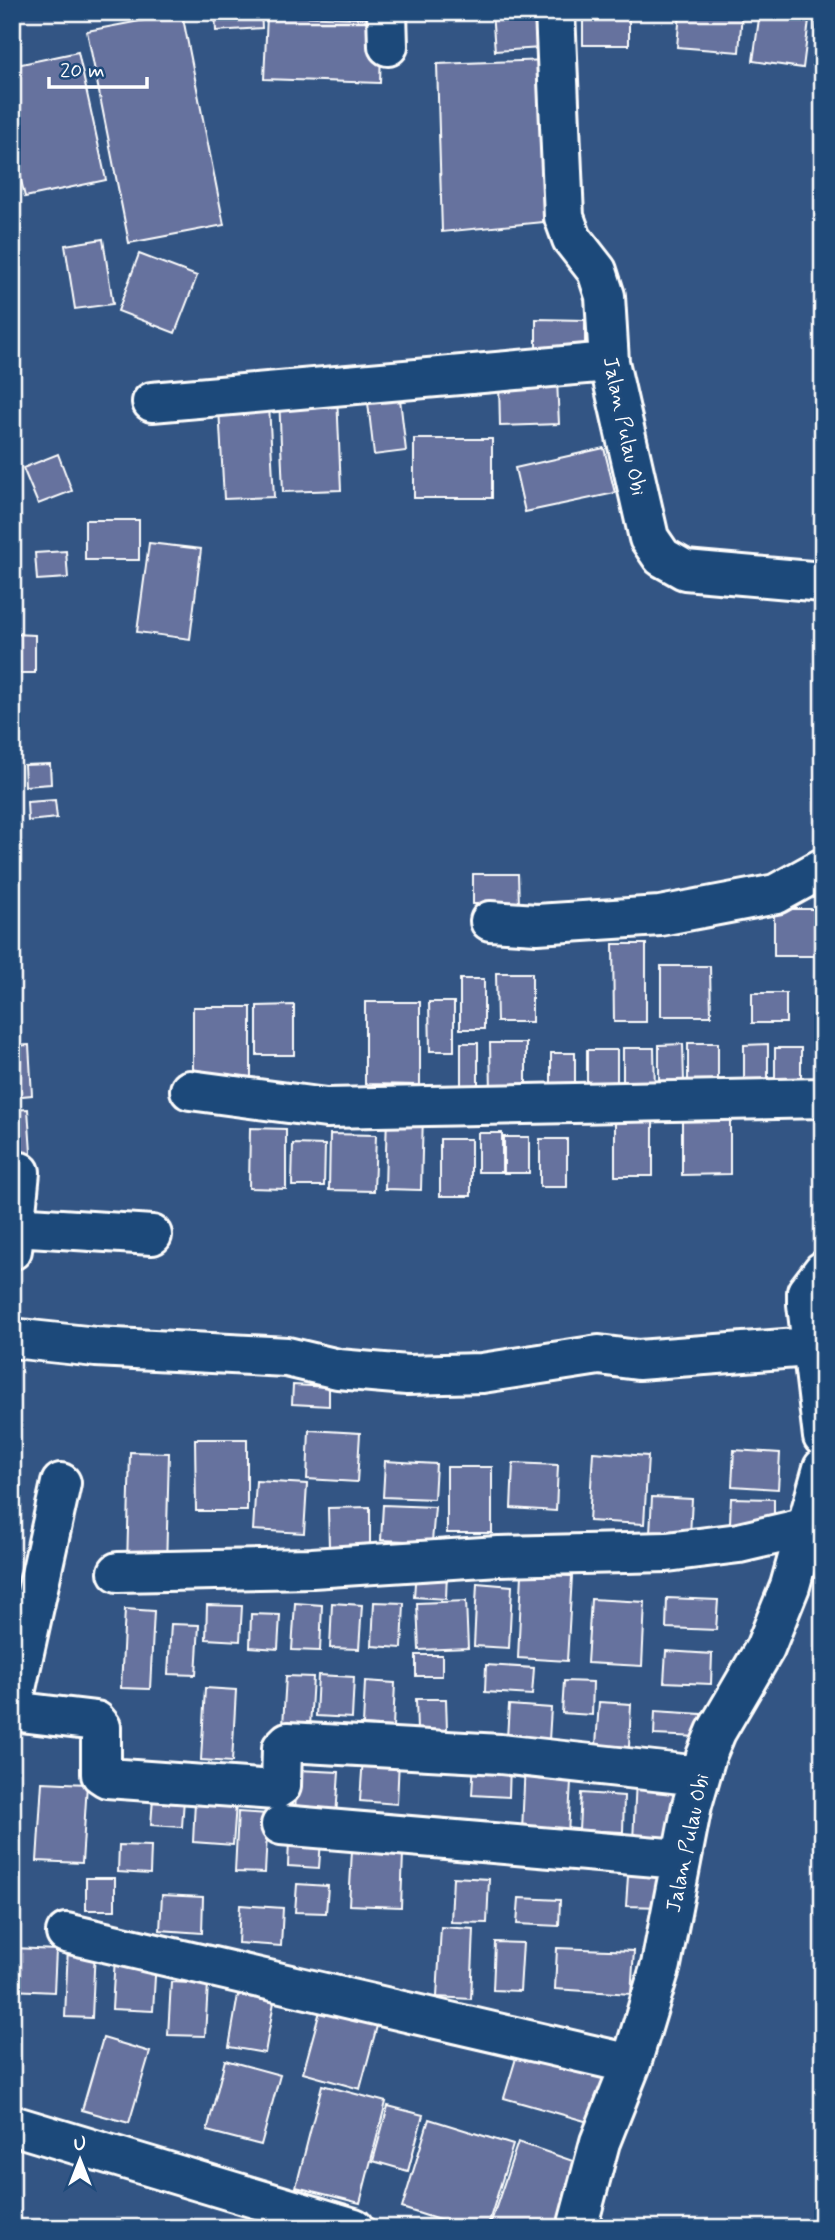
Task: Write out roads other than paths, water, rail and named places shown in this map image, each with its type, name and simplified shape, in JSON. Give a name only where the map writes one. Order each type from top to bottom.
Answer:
[{"type":"street","name":"Jalan Pulau Obi","points":[[555,12],[564,217],[572,239],[597,271],[605,296],[609,362],[649,538],[662,557],[685,570],[823,582]]},
{"type":"street","points":[[152,402],[609,362]]},
{"type":"street","points":[[490,921],[537,924],[660,916],[776,894],[823,868]]},
{"type":"street","points":[[190,1090],[326,1108],[823,1098]]},
{"type":"street","points":[[20,1172],[13,1239],[152,1235]]},
{"type":"street","points":[[823,1271],[807,1292],[823,1437]]},
{"type":"street","points":[[12,1338],[96,1347],[287,1357],[364,1373],[407,1375],[482,1373],[599,1355],[638,1360],[816,1362]]},
{"type":"street","name":"Jalan Pulau Obi","points":[[577,2228],[600,2142],[631,2064],[662,1965],[680,1859],[700,1776],[716,1732],[765,1648],[790,1586],[823,1468]]},
{"type":"street","points":[[61,1483],[12,1709],[96,1721],[101,1727],[101,1774],[107,1778],[275,1790],[281,1786],[282,1748],[288,1742],[500,1754],[700,1776]]},
{"type":"street","points":[[118,1572],[312,1568],[499,1556],[667,1552],[727,1545],[808,1527]]},
{"type":"street","points":[[281,1825],[680,1859]]},
{"type":"street","points":[[66,1933],[631,2064]]},
{"type":"street","points":[[12,2125],[354,2228]]}]
